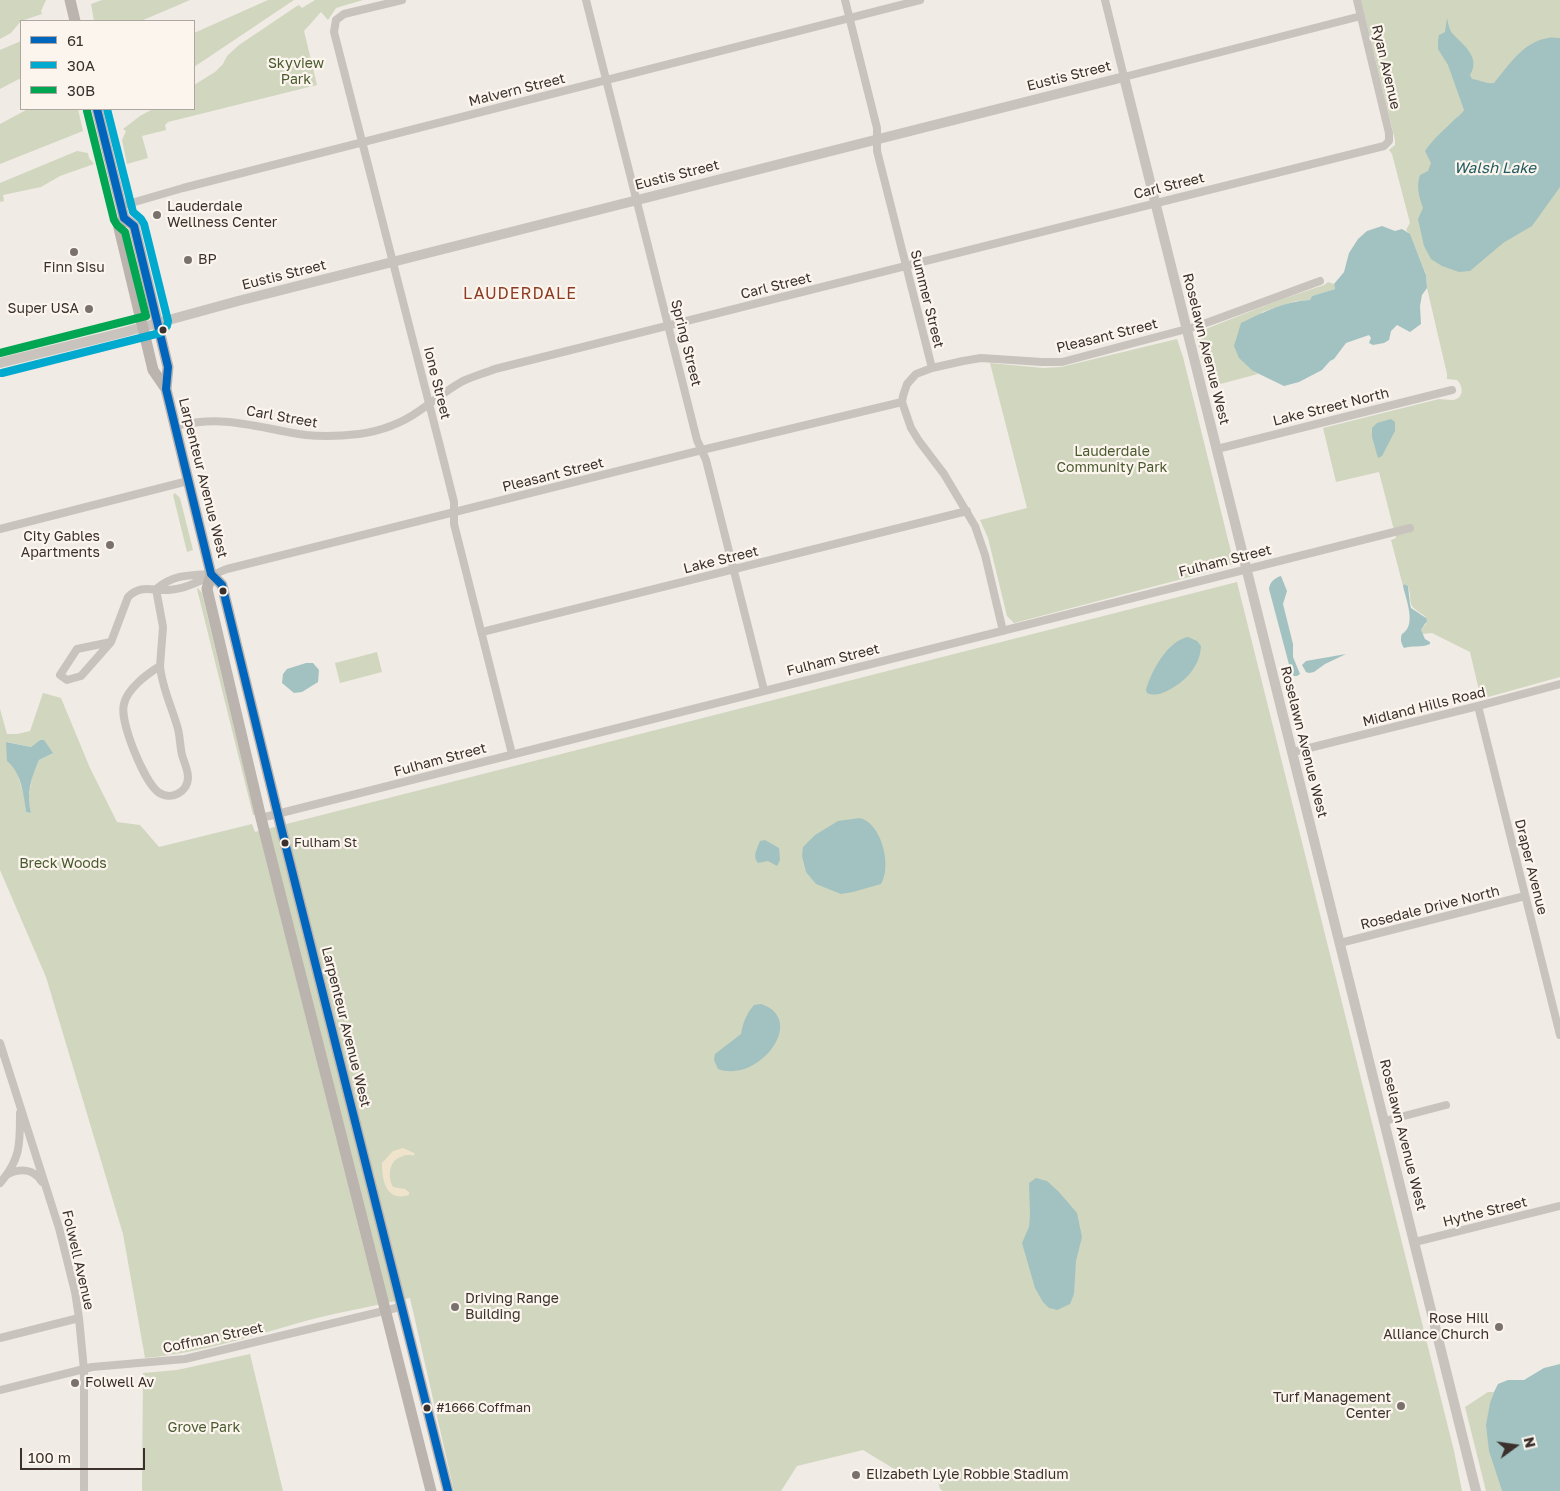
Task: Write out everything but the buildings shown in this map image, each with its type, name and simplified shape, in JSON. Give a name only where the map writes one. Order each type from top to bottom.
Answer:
[{"type":"main road","points":[[70,0],[75,20]]},
{"type":"main road","name":"Larpenteur Avenue West","points":[[97,110],[124,218],[134,226],[158,324],[168,367],[166,389],[211,574],[207,589],[262,818],[431,1491]]},
{"type":"main road","name":"Larpenteur Avenue West","points":[[124,218],[119,228],[153,370],[166,389]]},
{"type":"main road","name":"Larpenteur Avenue West","points":[[211,574],[222,585],[400,1308],[448,1491]]},
{"type":"street","name":"Ione Street","points":[[402,0],[344,14],[336,20],[334,32],[454,502],[454,524],[512,754]]},
{"type":"street","name":"Spring Street","points":[[586,0],[697,440],[706,460],[764,690]]},
{"type":"street","name":"Summer Street","points":[[845,0],[877,128],[877,152],[932,368],[911,378],[905,389],[902,402]]},
{"type":"street","name":"Malvern Street","points":[[121,206],[184,188],[920,0]]},
{"type":"street","name":"Roselawn Avenue West","points":[[1105,0],[1476,1491]]},
{"type":"street","name":"Ryan Avenue","points":[[1357,0],[1389,132],[1389,141]]},
{"type":"street","name":"Eustis Street","points":[[0,364],[394,261],[1361,16]]},
{"type":"street","name":"Carl Street","points":[[175,426],[199,421],[226,421],[242,422],[306,435],[340,436],[382,429],[412,415],[476,375],[1155,202],[1384,146],[1389,141]]},
{"type":"street","name":"Pleasant Street","points":[[932,368],[981,358],[1062,362],[1198,326],[1320,281]]},
{"type":"street","name":"Lake Street North","points":[[1217,449],[1452,390]]},
{"type":"street","name":"Pleasant Street","points":[[111,642],[128,597],[133,592],[143,589],[168,590],[192,584],[211,574],[702,450],[902,402]]},
{"type":"street","points":[[902,402],[911,428],[944,474],[967,511],[980,539],[1003,631]]},
{"type":"street","points":[[0,529],[188,481]]},
{"type":"street","name":"Lake Street","points":[[482,632],[967,511]]},
{"type":"street","name":"Fulham Street","points":[[262,818],[1410,528]]},
{"type":"street","points":[[156,589],[163,628],[160,666],[161,682],[178,729],[188,777],[185,787],[181,792],[170,796],[164,796],[155,790],[142,769],[130,738],[123,709],[127,697],[145,674],[160,666]]},
{"type":"street","points":[[111,642],[81,676],[67,680],[60,675],[77,649],[111,642]]},
{"type":"street","name":"Midland Hills Road","points":[[1293,752],[1560,684]]},
{"type":"street","name":"Draper Avenue","points":[[1478,706],[1560,1035]]},
{"type":"street","name":"Rosedale Drive North","points":[[1340,944],[1525,896]]},
{"type":"street","name":"Folwell Avenue","points":[[0,1042],[70,1268],[79,1318],[84,1370],[84,1491]]},
{"type":"street","points":[[0,1061],[10,1073]]},
{"type":"street","points":[[0,1184],[8,1174],[20,1144],[20,1104]]},
{"type":"street","points":[[1385,1120],[1446,1105]]},
{"type":"street","points":[[8,1174],[16,1170],[28,1170],[37,1175],[47,1189]]},
{"type":"street","name":"Hythe Street","points":[[1415,1242],[1560,1206]]},
{"type":"street","name":"Coffman Street","points":[[0,1390],[108,1365],[161,1363],[185,1359],[400,1308]]},
{"type":"street","points":[[0,1338],[79,1318]]},
{"type":"green space","points":[[0,0],[46,0],[41,11],[42,14],[20,20],[11,33],[0,39]]},
{"type":"green space","points":[[102,0],[190,0],[143,20],[94,20],[91,4]]},
{"type":"green space","points":[[268,0],[294,0],[195,66],[195,33]]},
{"type":"green space","name":"Skyview Park","points":[[315,0],[363,0],[336,8],[328,20],[321,12],[304,31],[317,85],[168,122],[165,125],[166,130],[142,136],[148,158],[127,164],[122,140],[126,131],[123,129],[151,110],[195,110],[195,84],[215,72],[223,64],[227,56],[239,45],[297,6],[299,5],[302,8]]},
{"type":"green space","points":[[1361,0],[1560,0],[1560,677],[1481,699],[1470,652],[1432,633],[1422,634],[1421,630],[1426,624],[1425,616],[1412,606],[1408,586],[1404,584],[1403,586],[1391,540],[1396,538],[1379,472],[1336,482],[1323,428],[1439,399],[1456,399],[1462,392],[1457,380],[1447,379],[1427,288],[1426,274],[1410,235],[1406,230],[1410,223],[1392,154],[1389,150],[1395,145],[1395,140]]},
{"type":"green space","points":[[20,41],[20,79],[0,89],[0,50]]},
{"type":"green space","points":[[26,110],[78,110],[83,131],[0,164],[0,124]]},
{"type":"green space","points":[[77,151],[88,153],[89,158],[94,164],[60,176],[41,187],[3,195],[4,201],[0,202],[0,183]]},
{"type":"green space","points":[[1328,282],[1334,284],[1335,289],[1312,296],[1310,300],[1296,301],[1262,312],[1253,371],[1258,374],[1209,387],[1196,336],[1198,332]]},
{"type":"green space","name":"Lauderdale Community Park","points":[[1177,339],[1232,556],[1232,564],[1224,568],[1014,623],[1007,616],[988,538],[980,520],[1027,508],[990,363],[1043,368],[1061,367]]},
{"type":"green space","points":[[175,493],[180,498],[193,550],[187,552],[173,495]]},
{"type":"green space","name":"Breck Woods","points":[[1237,582],[1454,1451],[1462,1491],[943,1491],[940,1489],[935,1470],[902,1478],[901,1473],[863,1450],[797,1466],[781,1491],[454,1491],[410,1298],[313,1319],[251,1337],[188,1352],[145,1358],[123,1234],[46,977],[0,870],[0,709],[7,734],[17,734],[30,731],[43,693],[61,698],[90,768],[117,822],[140,825],[159,847],[252,824],[255,832]],"holes":[[[40,740],[52,753],[39,760],[33,773],[28,800],[31,813],[26,812],[24,795],[7,742],[31,747]]]},
{"type":"green space","points":[[198,588],[202,593],[255,815],[253,815]]},
{"type":"green space","points":[[377,652],[382,672],[340,683],[335,663]]},
{"type":"green space","name":"Grove Park","points":[[250,1354],[283,1491],[142,1491],[143,1373],[177,1370]]},
{"type":"green space","points":[[1488,1392],[1494,1392],[1487,1430],[1491,1453],[1502,1491],[1486,1491],[1465,1407]]},
{"type":"sand","points":[[403,1148],[415,1155],[406,1155],[398,1158],[392,1164],[390,1178],[393,1187],[405,1189],[409,1192],[409,1195],[401,1196],[390,1193],[384,1183],[382,1163],[393,1151]]},
{"type":"water","name":"Walsh Lake","points":[[1447,18],[1452,33],[1470,52],[1474,63],[1470,75],[1472,79],[1488,83],[1494,83],[1517,55],[1531,44],[1548,38],[1560,38],[1560,187],[1532,226],[1503,243],[1470,271],[1459,272],[1442,266],[1431,259],[1424,246],[1418,219],[1423,208],[1418,192],[1419,179],[1420,175],[1428,171],[1431,163],[1425,151],[1464,110],[1448,65],[1438,49],[1439,35],[1445,32]]},
{"type":"water","points":[[1382,226],[1395,231],[1402,229],[1410,234],[1426,275],[1427,288],[1422,295],[1420,306],[1421,324],[1410,332],[1397,325],[1391,331],[1389,340],[1384,343],[1373,345],[1369,343],[1371,338],[1369,335],[1346,343],[1334,359],[1322,370],[1299,382],[1284,386],[1253,371],[1239,358],[1234,346],[1241,323],[1275,308],[1292,302],[1310,300],[1312,296],[1335,289],[1334,284],[1344,272],[1349,253],[1358,239],[1367,231]]},
{"type":"water","points":[[1391,419],[1395,422],[1395,431],[1382,456],[1378,458],[1372,437],[1372,428],[1377,423]]},
{"type":"water","points":[[1281,576],[1287,591],[1283,604],[1293,644],[1293,657],[1300,674],[1297,676],[1294,676],[1291,672],[1269,589],[1270,584]]},
{"type":"water","points":[[1404,584],[1408,586],[1411,608],[1426,618],[1427,621],[1421,630],[1425,639],[1430,644],[1404,648],[1402,644],[1401,636],[1409,625],[1410,619]]},
{"type":"water","points":[[1188,637],[1197,641],[1201,646],[1195,667],[1180,683],[1165,692],[1160,694],[1147,693],[1148,683],[1161,658],[1173,644]]},
{"type":"water","points":[[1346,654],[1325,664],[1314,672],[1306,672],[1302,665],[1306,661]]},
{"type":"water","points":[[306,663],[313,663],[319,670],[318,682],[302,692],[294,693],[282,683],[283,674],[287,669]]},
{"type":"water","points":[[40,740],[44,740],[53,753],[39,760],[34,773],[29,793],[31,813],[26,812],[19,777],[7,761],[6,742],[31,747]]},
{"type":"water","points":[[860,818],[874,828],[883,846],[885,867],[881,884],[841,894],[816,884],[806,872],[802,856],[803,847],[815,835],[838,821]]},
{"type":"water","points":[[765,840],[779,848],[780,860],[777,866],[768,861],[758,863],[755,858],[760,841]]},
{"type":"water","points":[[761,1004],[774,1012],[780,1023],[779,1035],[772,1048],[762,1059],[749,1067],[734,1071],[718,1069],[714,1060],[715,1054],[741,1034],[749,1012],[754,1005]]},
{"type":"water","points":[[1036,1178],[1047,1181],[1077,1213],[1082,1237],[1076,1261],[1074,1294],[1070,1304],[1057,1310],[1049,1308],[1043,1302],[1035,1288],[1022,1243],[1029,1227],[1029,1183]]},
{"type":"water","points":[[1560,1364],[1560,1491],[1502,1491],[1489,1451],[1486,1425],[1494,1392],[1498,1384],[1508,1380],[1524,1380],[1544,1368]]},
{"type":"transit line","name":"61","points":[[97,110],[124,218],[134,226],[168,367],[166,389],[211,574],[222,585],[448,1491]]},
{"type":"transit line","name":"30A","points":[[2,373],[160,333],[167,326],[168,321],[144,224],[133,212],[107,110]]},
{"type":"transit line","name":"30B","points":[[0,353],[146,316],[125,232],[114,220],[87,111]]},
{"type":"place","name":"Lauderdale Wellness Center","points":[[157,215]]},
{"type":"place","name":"Finn Sisu","points":[[74,252]]},
{"type":"place","name":"BP","points":[[188,260]]},
{"type":"place","name":"Super USA","points":[[89,309]]},
{"type":"place","name":"City Gables Apartments","points":[[110,545]]},
{"type":"place","name":"Fulham St","points":[[285,843]]},
{"type":"place","name":"Driving Range Building","points":[[455,1307]]},
{"type":"place","name":"Rose Hill Alliance Church","points":[[1499,1327]]},
{"type":"place","name":"Folwell Av","points":[[75,1383]]},
{"type":"place","name":"Turf Management Center","points":[[1401,1406]]},
{"type":"place","name":"#1666 Coffman","points":[[427,1408]]},
{"type":"place","name":"Elizabeth Lyle Robbie Stadium","points":[[856,1475]]},
{"type":"district","name":"LAUDERDALE","points":[[520,294]]}]
